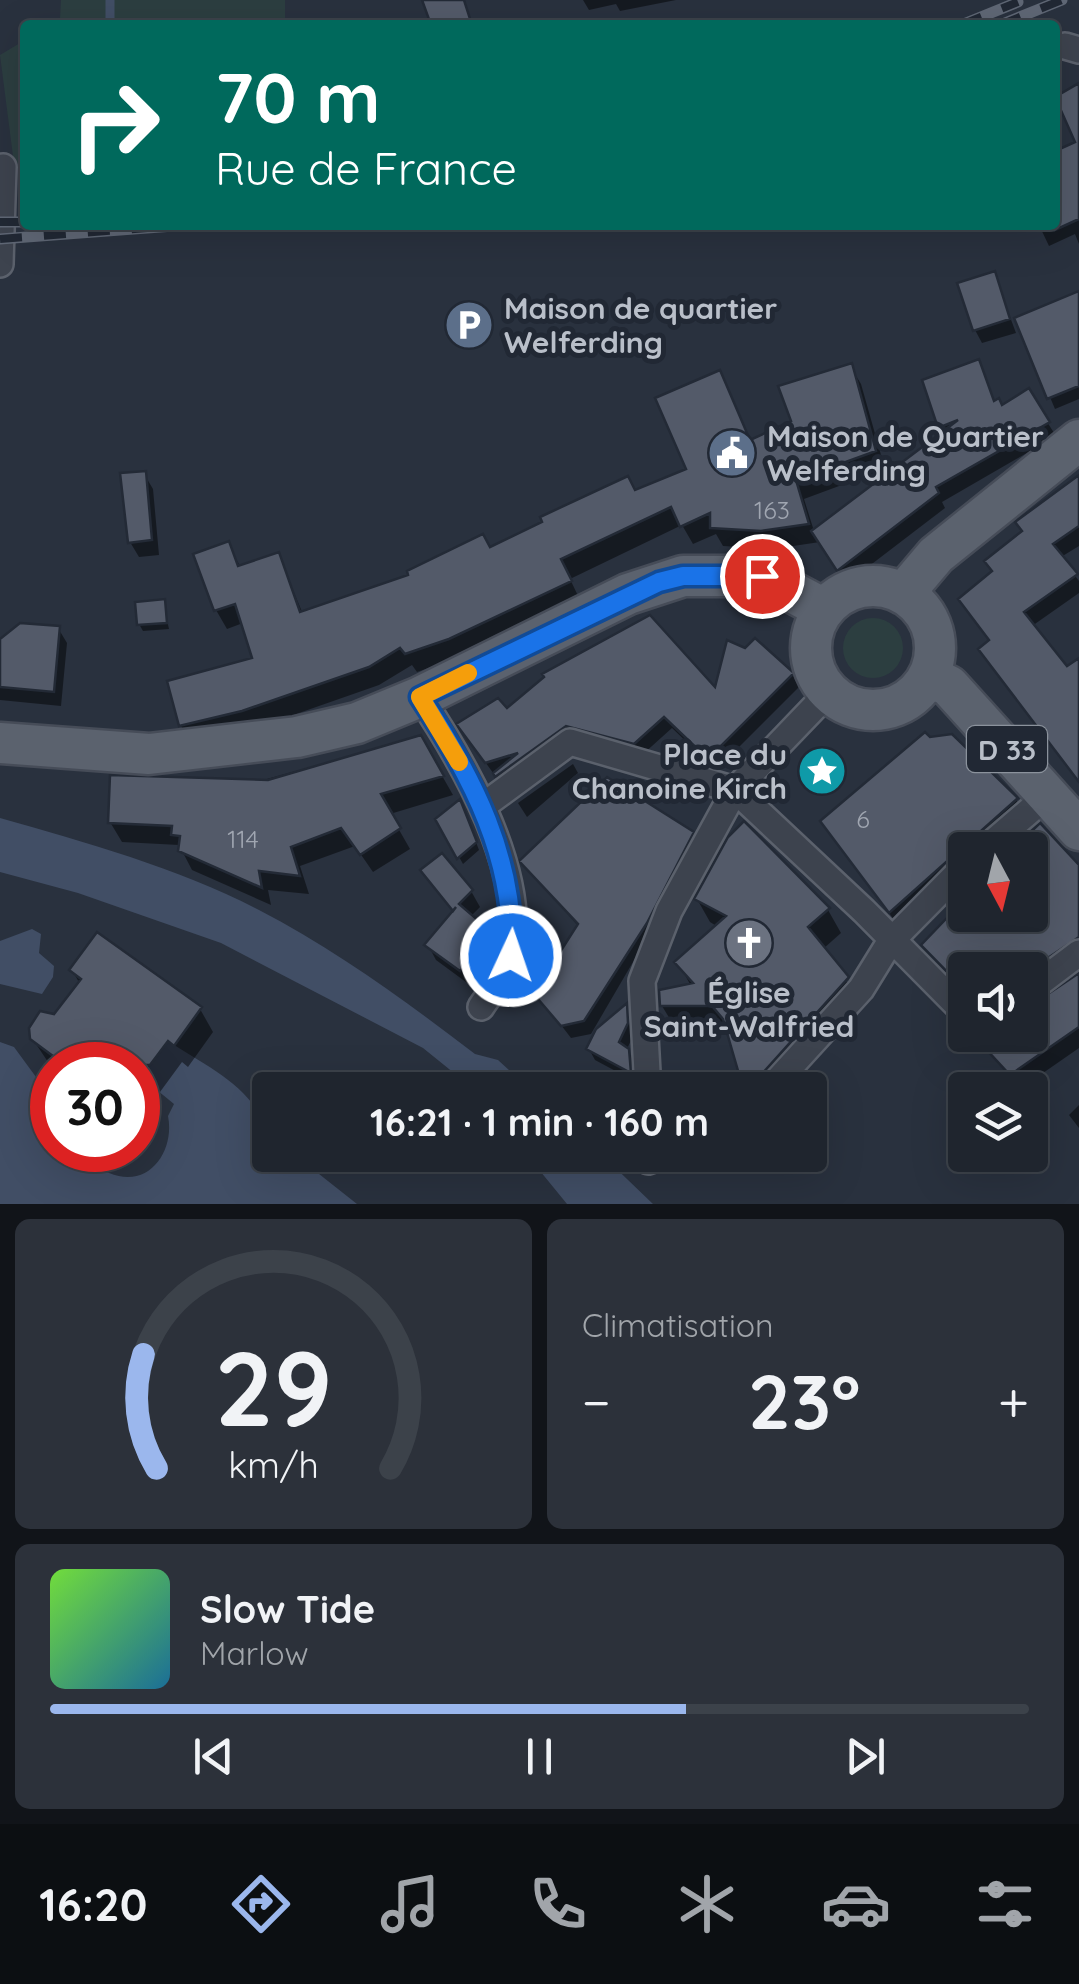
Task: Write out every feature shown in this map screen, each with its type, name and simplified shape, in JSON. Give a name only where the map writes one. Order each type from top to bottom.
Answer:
[{"type":"main road","points":[[903,594],[936,555],[1079,440]]},
{"type":"main road","points":[[0,743],[149,754],[296,736],[356,722],[420,697],[628,594],[683,576],[762,576],[824,609]]},
{"type":"main road","points":[[860,587],[882,587],[903,594],[922,610],[934,633],[934,659],[929,676],[918,692],[886,709],[850,706],[828,692],[812,665],[810,645],[824,609],[860,587]]},
{"type":"main road","name":"D 33","points":[[929,676],[949,686],[1079,830]]},
{"type":"street","points":[[0,264],[3,168]]},
{"type":"street","points":[[647,1072],[642,981],[669,911],[734,790],[828,692]]},
{"type":"street","points":[[420,697],[483,806],[514,906],[511,956],[481,1007]]},
{"type":"street","points":[[483,806],[570,742],[734,790],[864,911],[890,942],[948,997]]},
{"type":"street","points":[[1005,832],[1048,795]]},
{"type":"street","points":[[785,1072],[861,989],[890,942],[948,883]]},
{"type":"street","points":[[1048,976],[1079,953]]},
{"type":"shaded area","points":[[61,0],[285,0],[285,20],[60,19]]},
{"type":"shaded area","points":[[20,43],[20,162],[14,164],[0,55]]},
{"type":"shaded area","points":[[873,618],[894,627],[903,648],[894,669],[873,678],[852,669],[843,648],[852,627]]},
{"type":"water","points":[[0,818],[165,869],[229,895],[316,942],[475,1054],[498,1060],[511,1072],[453,1072],[423,1048],[221,943],[78,893],[0,872]]},
{"type":"water","points":[[32,929],[41,934],[39,953],[54,966],[53,977],[42,994],[0,984],[0,941]]},
{"type":"water","points":[[168,1041],[220,1074],[249,1100],[252,1172],[317,1172],[357,1204],[0,1204],[0,1042],[14,1047],[30,1069],[30,1172],[107,1172],[123,1177],[160,1172],[168,1116],[174,1104],[160,1093],[160,1052]]},
{"type":"water","points":[[541,1172],[620,1172],[653,1204],[567,1204]]},
{"type":"building","points":[[422,0],[464,0],[470,20],[429,20]]},
{"type":"building","points":[[1079,83],[1079,219],[1060,228],[1060,149],[1075,142],[1060,108],[1060,94]]},
{"type":"building","points":[[995,271],[1010,319],[973,331],[957,283]]},
{"type":"building","points":[[1079,291],[1079,386],[1047,399],[1014,318]]},
{"type":"building","points":[[979,359],[994,401],[999,398],[1002,405],[1029,388],[1050,422],[936,487],[939,493],[837,571],[811,531],[958,420],[938,428],[922,380]]},
{"type":"building","points":[[852,363],[876,451],[796,480],[809,524],[761,531],[710,528],[710,513],[680,527],[671,507],[561,559],[572,581],[449,639],[405,654],[400,648],[369,667],[242,711],[179,726],[167,681],[252,658],[235,604],[214,611],[193,554],[229,541],[238,566],[279,552],[300,612],[408,575],[407,571],[483,534],[490,547],[542,522],[540,517],[628,476],[635,490],[686,469],[655,398],[720,370],[750,440],[791,421],[778,386]]},
{"type":"building","points":[[146,471],[152,540],[128,543],[120,473]]},
{"type":"building","points":[[1079,475],[1079,526],[1053,544],[1078,574],[1024,612],[1067,666],[1079,658],[1079,782],[978,649],[989,640],[958,599],[992,571],[984,561],[1022,531],[1015,522]]},
{"type":"building","points":[[165,599],[167,623],[137,625],[135,602]]},
{"type":"building","points":[[650,615],[715,687],[727,640],[745,648],[755,638],[794,673],[708,759],[664,717],[634,744],[566,726],[495,777],[493,773],[518,753],[485,763],[456,724],[498,698],[507,708],[544,677],[542,674]]},
{"type":"building","points":[[20,623],[60,626],[54,692],[0,687],[0,639]]},
{"type":"building","points":[[925,732],[930,737],[952,734],[1018,798],[980,832],[948,832],[948,860],[889,913],[820,821]]},
{"type":"building","points":[[421,735],[444,776],[381,794],[401,828],[360,855],[341,828],[291,847],[300,876],[259,871],[262,888],[178,851],[180,836],[171,835],[172,826],[108,823],[110,775],[268,780]]},
{"type":"building","points":[[607,777],[694,832],[647,923],[584,1021],[561,1026],[538,999],[552,978],[546,974],[578,924],[519,861]]},
{"type":"building","points":[[460,799],[477,842],[457,859],[435,819]]},
{"type":"building","points":[[744,821],[830,908],[808,927],[849,977],[764,1072],[738,1072],[723,1019],[712,1006],[660,1006],[659,990],[693,983],[674,962],[726,916],[694,899],[728,837]]},
{"type":"building","points":[[1040,823],[1079,865],[1079,937],[1048,958],[1048,952],[948,952],[948,973],[921,945],[948,917],[948,932],[1048,932],[1048,832],[1031,832]]},
{"type":"building","points":[[442,853],[473,890],[459,904],[494,934],[460,971],[424,945],[453,911],[420,870]]},
{"type":"building","points":[[97,932],[202,1007],[174,1046],[168,1041],[160,1052],[160,1042],[34,1042],[29,1028],[40,1011],[54,1014],[81,979],[69,970]]},
{"type":"building","points":[[1079,973],[1079,1027],[1048,1049],[1048,994]]},
{"type":"building","points":[[627,1003],[628,1023],[619,1042],[629,1049],[631,1072],[586,1049],[596,1029]]},
{"type":"building","points":[[989,1052],[1043,1052],[1014,1072],[1007,1072]]},
{"type":"waterway","points":[[110,0],[110,20]]},
{"type":"railway","points":[[1012,20],[1062,0]]},
{"type":"railway","points":[[973,20],[1018,2]]},
{"type":"railway","points":[[0,222],[20,222]]},
{"type":"railway","points":[[0,239],[120,230]]},
{"type":"slow traffic","points":[[459,762],[420,697],[468,673]]},
{"type":"place","name":"Maison de quartier Welferding","points":[[469,325]]},
{"type":"place","name":"Maison de Quartier Welferding","points":[[732,453]]},
{"type":"place","name":"Place du Chanoine Kirch","points":[[822,771]]},
{"type":"place","name":"Église Saint-Walfried","points":[[749,943]]},
{"type":"route","points":[[511,956],[514,906],[483,806],[420,697],[659,582],[683,576],[762,576]]}]
